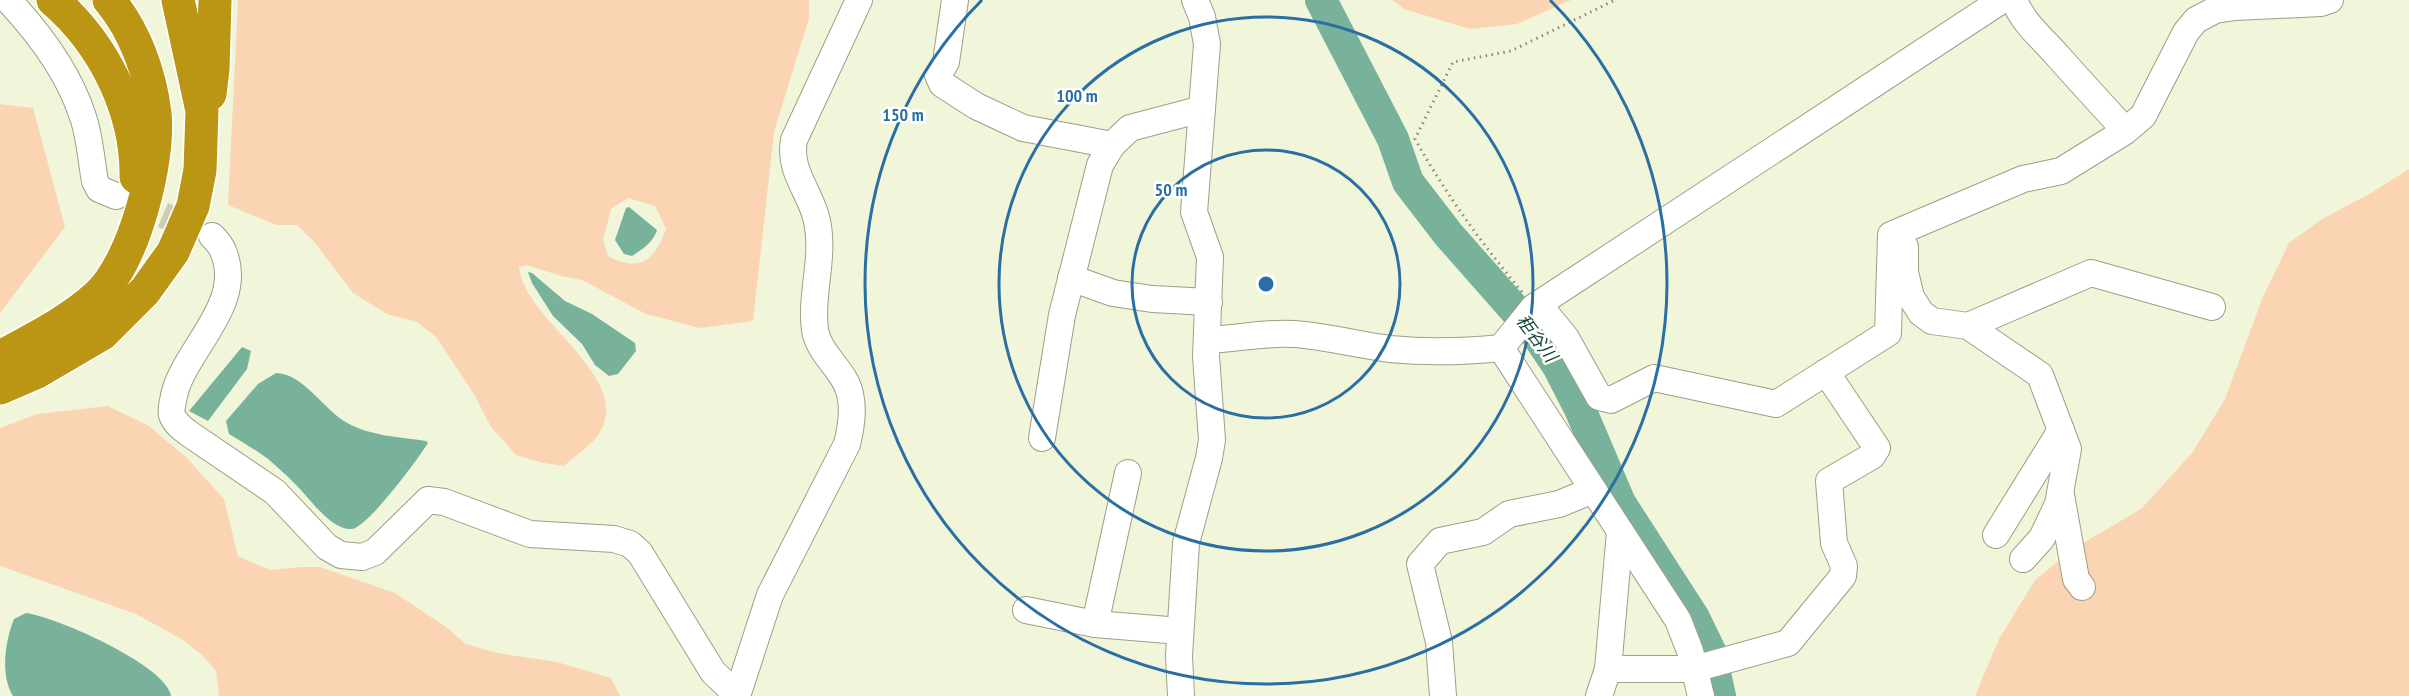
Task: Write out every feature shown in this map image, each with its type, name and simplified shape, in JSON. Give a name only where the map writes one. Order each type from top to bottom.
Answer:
[{"type":"highway","points":[[53,0],[74,18],[109,68],[128,121],[136,159],[135,193],[125,235],[98,295]]},
{"type":"highway","points":[[0,357],[57,326],[98,295],[121,262],[134,236],[153,161],[155,114],[147,74],[137,45],[109,0]]},
{"type":"highway","points":[[178,0],[202,111],[200,170]]},
{"type":"highway","points":[[0,388],[37,372],[102,334],[145,291],[173,252],[193,206],[200,170],[213,69],[215,0]]},
{"type":"street","points":[[8,0],[48,48],[68,82],[84,118],[95,181],[99,189],[116,196]]},
{"type":"street","points":[[212,236],[223,251],[227,272],[225,296],[217,316],[175,387],[171,414],[184,430],[275,492],[327,547],[341,555],[362,557],[375,552],[414,511],[428,500],[444,502],[530,534],[614,539],[630,544],[640,553],[713,672],[738,696],[770,595],[848,444],[850,393],[823,351],[816,332],[814,313],[820,244],[817,219],[791,154],[794,140],[860,0]]},
{"type":"street","points":[[956,0],[946,62],[938,75],[942,84],[976,106],[1023,128],[1112,146]]},
{"type":"street","points":[[1181,696],[1179,656],[1186,543],[1212,440],[1207,340],[1210,257],[1194,212],[1207,44],[1202,17],[1195,0]]},
{"type":"street","points":[[1207,340],[1235,339],[1265,333],[1297,334],[1389,349],[1445,353],[1501,348],[1536,306],[2002,0]]},
{"type":"street","points":[[2014,0],[2031,30],[2125,130]]},
{"type":"street","points":[[1536,306],[1566,338],[1599,397],[1611,400],[1654,378],[1776,404],[1888,333],[1890,235],[2023,179],[2061,171],[2125,130],[2143,116],[2186,32],[2196,20],[2215,10],[2321,3],[2330,0]]},
{"type":"street","points":[[1042,438],[1062,315],[1100,165],[1112,146],[1130,128],[1202,109]]},
{"type":"street","points":[[1905,229],[1905,272],[1911,297],[1922,313],[1932,321],[1968,326],[2040,375],[2068,449],[2058,504],[2042,538],[2023,559]]},
{"type":"street","points":[[1968,326],[2091,273],[2212,307]]},
{"type":"street","points":[[1071,278],[1113,293],[1152,299],[1209,302]]},
{"type":"street","points":[[1501,348],[1678,620],[1701,696]]},
{"type":"street","points":[[1608,669],[1694,669],[1788,643],[1843,576],[1844,566],[1834,543],[1829,481],[1872,456],[1877,448],[1826,372]]},
{"type":"street","points":[[1996,535],[2061,430]]},
{"type":"street","points":[[1095,624],[1128,472]]},
{"type":"street","points":[[1443,696],[1439,642],[1420,564],[1440,541],[1483,532],[1509,514],[1558,504],[1593,490]]},
{"type":"street","points":[[2060,492],[2076,579],[2082,587]]},
{"type":"street","points":[[1599,696],[1608,669],[1620,532]]},
{"type":"street","points":[[1026,610],[1095,624],[1180,631]]},
{"type":"path","points":[[1536,306],[1476,236],[1414,139],[1453,62],[1511,51],[1615,0]]},
{"type":"shaded area","points":[[238,0],[809,0],[809,18],[774,132],[753,321],[700,328],[646,314],[582,280],[527,265],[519,267],[525,288],[591,371],[603,392],[606,413],[598,435],[564,466],[516,455],[491,427],[474,394],[436,337],[417,322],[387,314],[353,293],[316,244],[297,225],[276,225],[228,205]],"holes":[[[628,198],[655,206],[666,229],[662,240],[651,256],[638,263],[619,261],[608,256],[603,240],[611,209]]]},
{"type":"shaded area","points":[[1392,0],[1571,0],[1517,24],[1470,29],[1404,9]]},
{"type":"shaded area","points":[[0,104],[33,108],[65,227],[0,313]]},
{"type":"shaded area","points":[[2409,169],[2409,696],[1975,696],[1999,639],[2035,580],[2076,547],[2141,509],[2192,453],[2225,399],[2262,299],[2289,243],[2322,219],[2371,193]]},
{"type":"shaded area","points":[[629,207],[657,230],[650,242],[632,256],[624,254],[615,240],[626,208]]},
{"type":"shaded area","points":[[528,272],[565,301],[592,314],[635,343],[636,351],[618,374],[609,376],[595,365],[582,344],[553,316],[532,283]]},
{"type":"shaded area","points":[[242,347],[251,351],[247,369],[208,421],[189,411]]},
{"type":"shaded area","points":[[276,373],[286,375],[304,385],[336,415],[353,426],[373,433],[428,443],[380,505],[369,517],[352,529],[336,525],[328,519],[268,459],[229,434],[226,421],[258,384]]},
{"type":"shaded area","points":[[108,406],[149,426],[186,457],[224,499],[238,556],[270,570],[320,567],[395,593],[446,627],[466,644],[497,653],[557,662],[611,678],[620,696],[219,696],[216,671],[202,655],[183,640],[136,614],[0,566],[0,428],[37,414]]},
{"type":"shaded area","points":[[26,613],[61,623],[131,657],[165,684],[171,696],[13,696],[6,678],[6,647],[14,619]]},
{"type":"waterway","name":"秬谷川","points":[[1321,0],[1393,139],[1408,182],[1448,234],[1537,335],[1558,366],[1580,409],[1620,503],[1694,618],[1710,651],[1720,696]]},
{"type":"tunnel","points":[[127,200],[201,231]]}]
